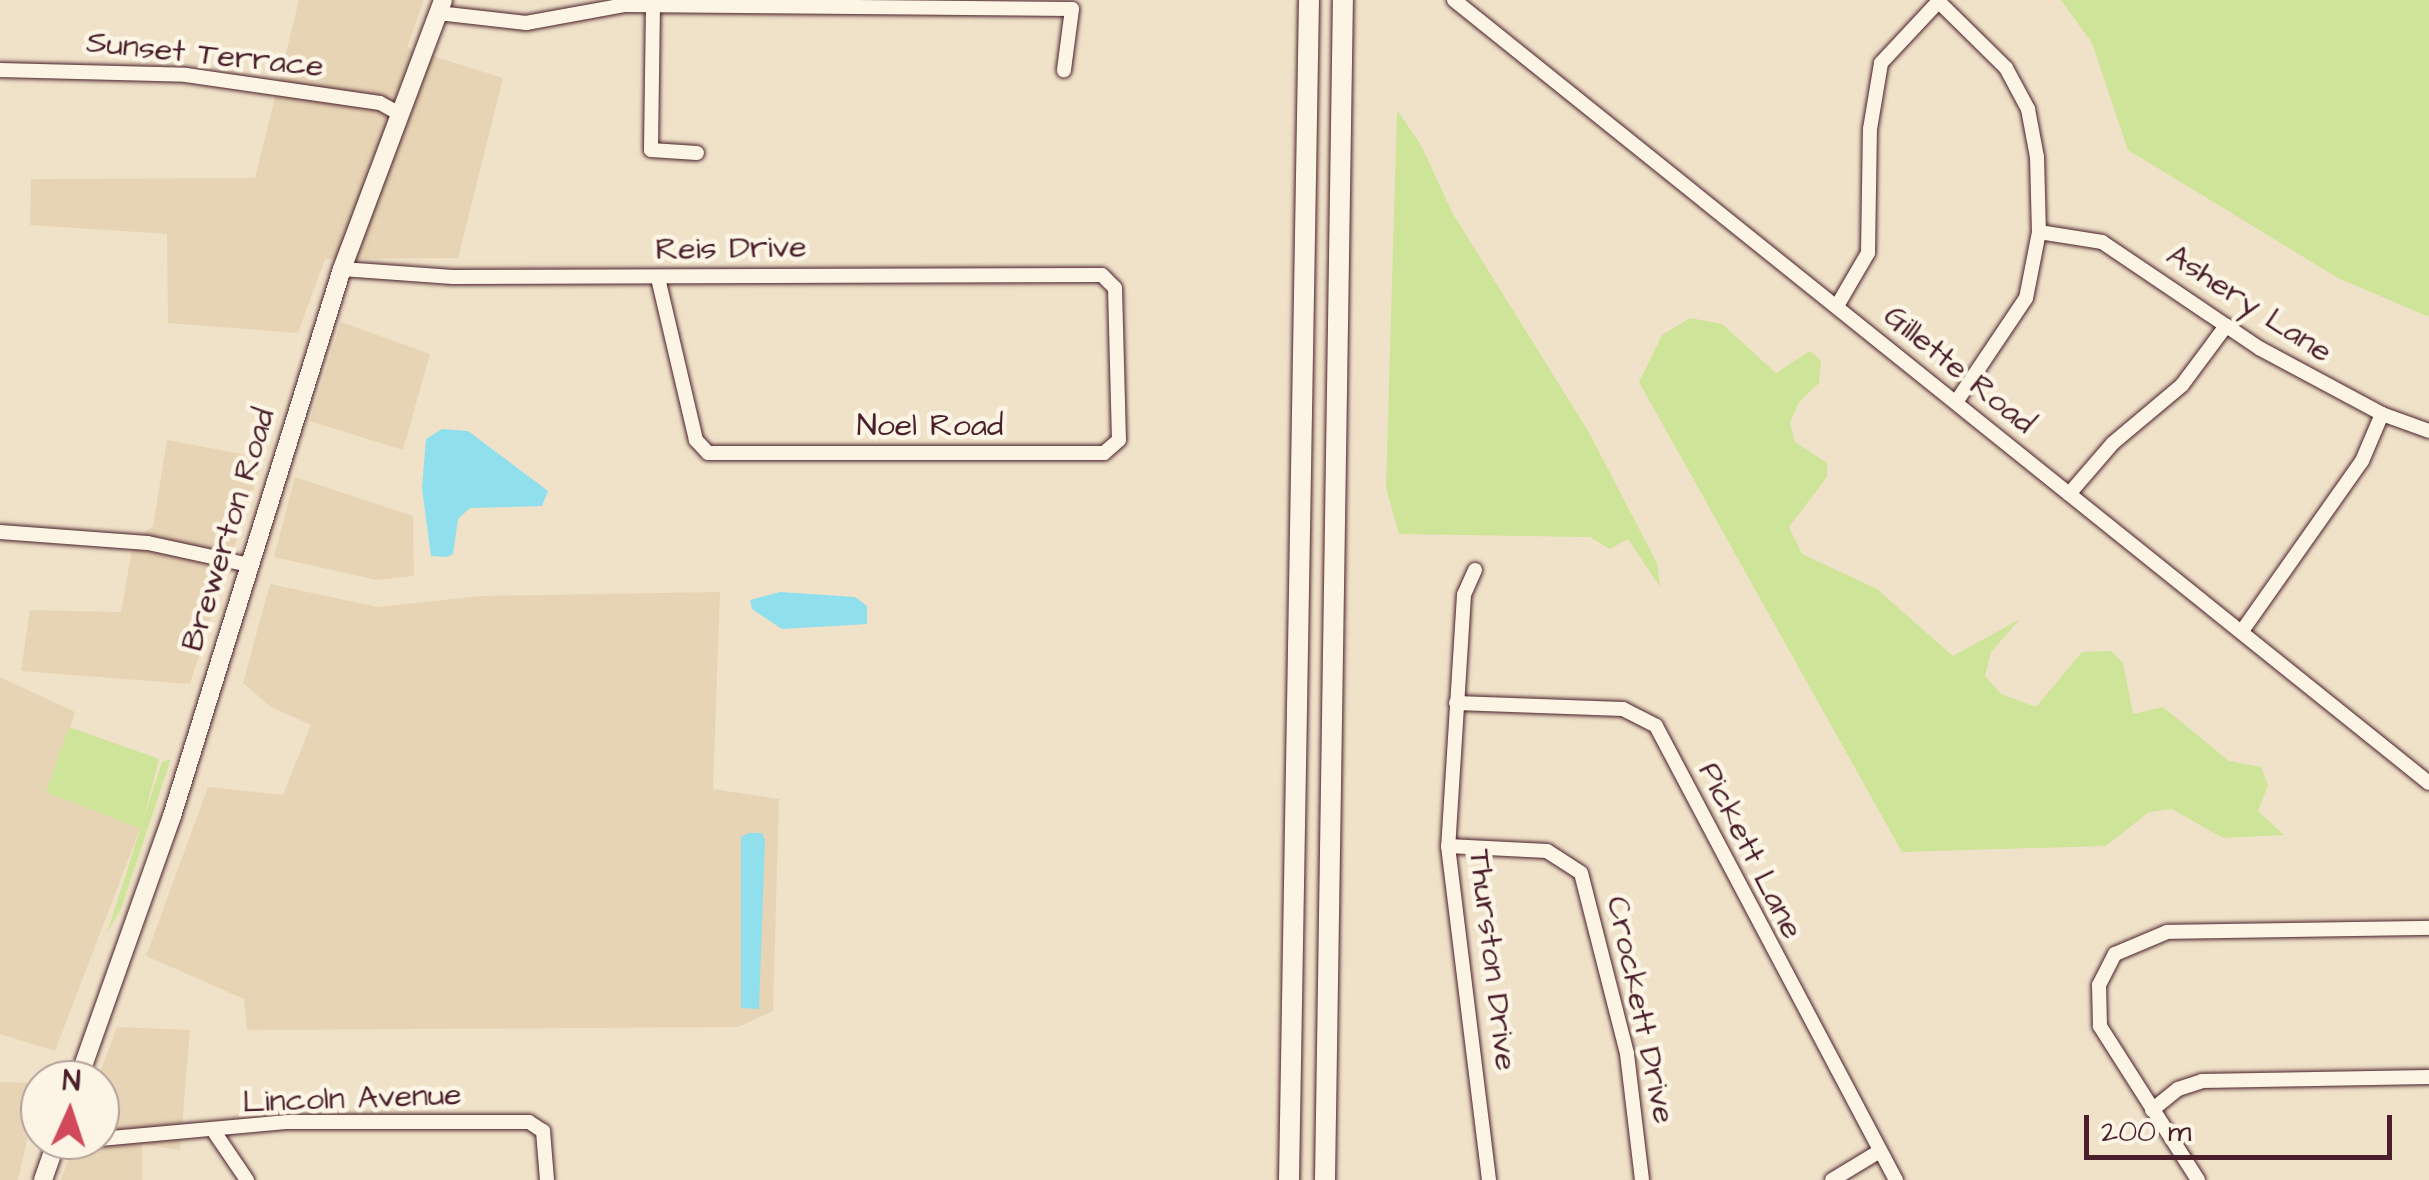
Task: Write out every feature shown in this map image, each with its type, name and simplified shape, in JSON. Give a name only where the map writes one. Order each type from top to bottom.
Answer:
[{"type":"highway","points":[[1289,1180],[1309,0]]},
{"type":"highway","points":[[1325,1180],[1343,0]]},
{"type":"main road","name":"Brewerton Road","points":[[85,1060],[172,816],[342,269],[441,7]]},
{"type":"street","name":"Gillette Road","points":[[1454,0],[2429,783]]},
{"type":"street","points":[[1837,306],[1868,253],[1870,129],[1880,63],[1938,1],[2018,86],[2034,130],[2039,232],[2021,311],[1956,402]]},
{"type":"street","points":[[441,7],[526,23],[652,5],[1072,10],[1064,70]]},
{"type":"street","points":[[652,5],[651,150],[697,152]]},
{"type":"street","name":"Sunset Terrace","points":[[0,70],[173,73],[380,103],[400,114]]},
{"type":"street","name":"Ashery Lane","points":[[2039,232],[2102,242],[2226,326],[2382,414],[2429,430]]},
{"type":"street","name":"Reis Drive","points":[[342,269],[658,278],[1096,274],[1115,288],[1120,425]]},
{"type":"street","name":"Noel Road","points":[[658,278],[696,440],[708,454],[1104,454],[1114,449],[1120,425]]},
{"type":"street","points":[[2069,494],[2112,443],[2182,385],[2226,326]]},
{"type":"street","points":[[2242,631],[2362,460],[2382,414]]},
{"type":"street","points":[[0,532],[148,543],[249,565]]},
{"type":"street","name":"Thurston Drive","points":[[1476,570],[1464,596],[1448,846],[1488,1180]]},
{"type":"street","name":"Pickett Lane","points":[[1456,702],[1623,709],[1656,726],[1896,1180]]},
{"type":"street","name":"Crockett Drive","points":[[1448,846],[1547,851],[1580,873],[1627,1054],[1642,1180]]},
{"type":"street","points":[[2198,1180],[2097,1017],[2099,984],[2126,945],[2168,932],[2429,928]]},
{"type":"street","points":[[2152,1110],[2178,1089],[2202,1081],[2429,1077]]},
{"type":"street","name":"Lincoln Avenue","points":[[120,1138],[215,1133],[288,1122],[529,1122],[544,1131],[547,1180]]},
{"type":"street","points":[[215,1133],[247,1180]]},
{"type":"street","points":[[1832,1180],[1880,1151]]},
{"type":"shaded area","points":[[299,0],[424,0],[407,48],[503,78],[458,258],[325,259],[298,333],[168,323],[167,234],[30,225],[31,179],[255,178]]},
{"type":"shaded area","points":[[341,322],[430,354],[403,450],[310,421]]},
{"type":"shaded area","points":[[167,440],[263,458],[190,684],[21,671],[30,610],[121,612],[133,543],[153,526]]},
{"type":"shaded area","points":[[295,477],[413,516],[414,576],[376,580],[274,557]]},
{"type":"shaded area","points":[[270,584],[378,607],[480,596],[720,592],[713,789],[779,799],[773,1011],[738,1027],[247,1030],[244,999],[146,956],[208,787],[283,795],[311,725],[271,707],[243,683]]},
{"type":"shaded area","points":[[0,677],[75,712],[50,793],[142,824],[55,1051],[0,1034]]},
{"type":"shaded area","points":[[117,1027],[190,1030],[180,1150],[142,1144],[142,1180],[61,1180],[68,1160],[120,1160],[120,1060],[105,1060]]},
{"type":"shaded area","points":[[0,1082],[20,1082],[23,1160],[18,1180],[0,1180]]},
{"type":"green space","points":[[2061,0],[2429,0],[2429,317],[2338,278],[2128,150],[2092,43]]},
{"type":"green space","points":[[1397,110],[1421,145],[1453,214],[1587,429],[1657,563],[1660,587],[1628,539],[1610,549],[1590,537],[1399,534],[1386,488]]},
{"type":"green space","points":[[1690,318],[1722,324],[1776,373],[1810,351],[1821,361],[1819,383],[1799,402],[1790,423],[1795,442],[1827,463],[1827,477],[1789,527],[1802,554],[1877,589],[1953,656],[2020,619],[1991,652],[1985,676],[2001,694],[2036,707],[2082,652],[2111,651],[2123,663],[2133,714],[2163,707],[2229,761],[2261,767],[2268,785],[2258,811],[2284,835],[2223,838],[2172,809],[2149,812],[2106,846],[1902,852],[1639,382],[1662,335]]},
{"type":"green space","points":[[69,727],[159,759],[141,829],[46,792]]},
{"type":"green space","points":[[171,759],[121,909],[107,933],[162,762]]},
{"type":"water","points":[[442,429],[468,431],[548,491],[542,506],[470,508],[458,519],[453,554],[447,557],[431,556],[422,488],[426,439]]},
{"type":"water","points":[[780,592],[855,597],[867,606],[867,624],[782,629],[752,609],[750,600]]},
{"type":"water","points":[[762,833],[765,840],[759,1009],[741,1008],[741,837]]}]
